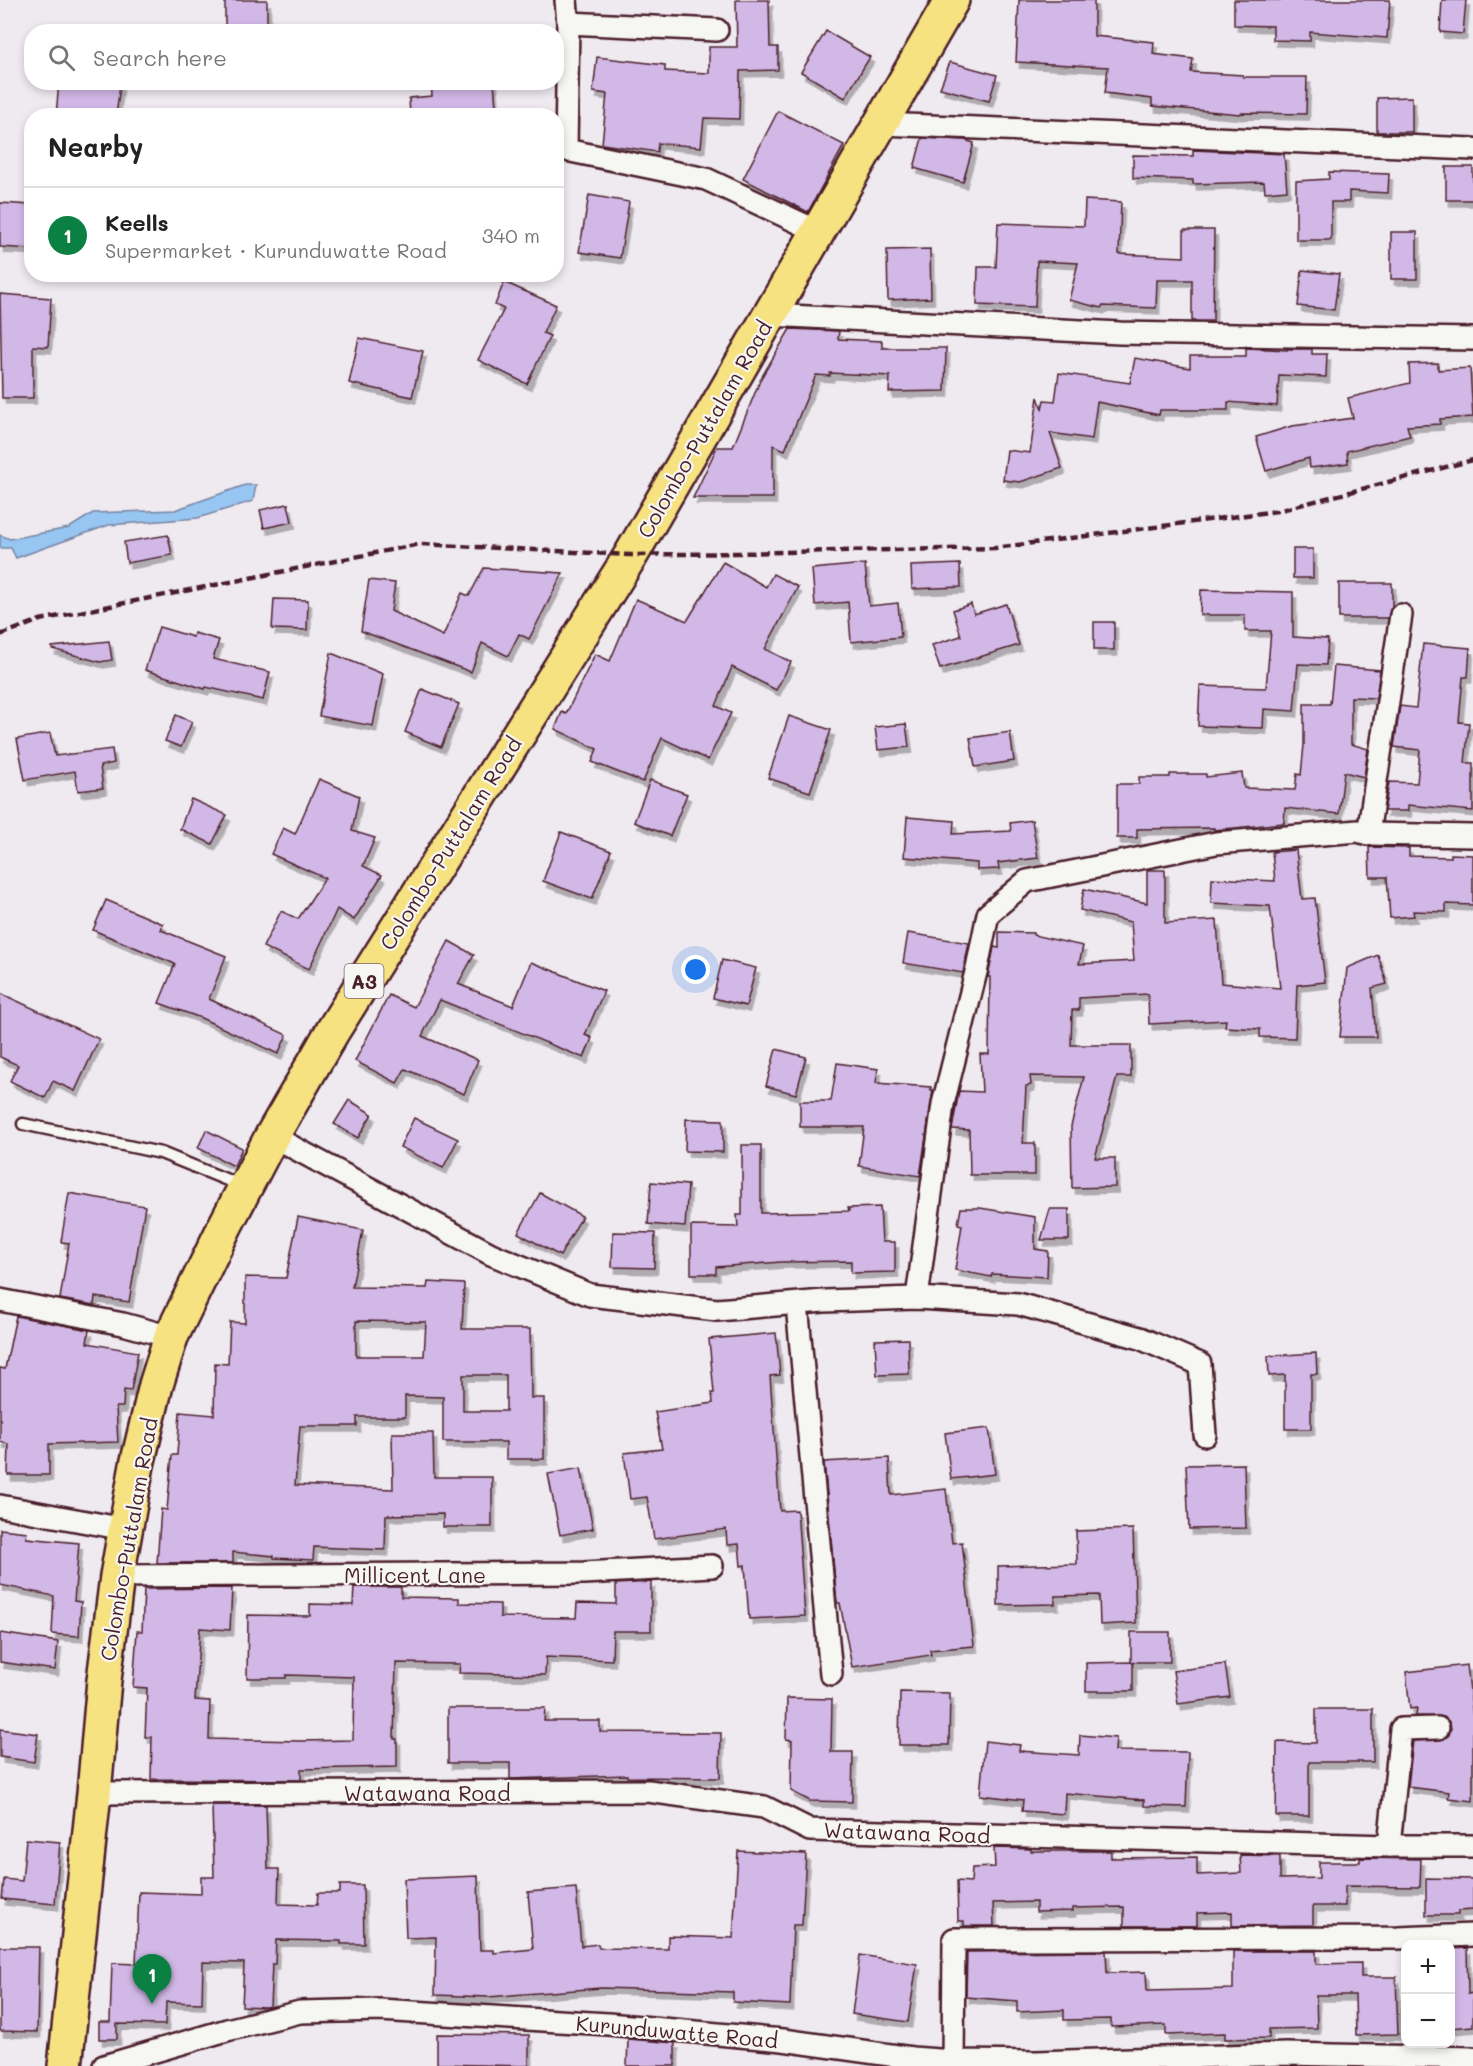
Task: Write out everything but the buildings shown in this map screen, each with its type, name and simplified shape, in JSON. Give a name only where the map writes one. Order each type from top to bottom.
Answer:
[{"type":"highway","name":"Colombo-Puttalam Road","points":[[65,2066],[104,1680],[117,1576],[137,1466],[171,1337],[192,1290],[245,1187],[332,1032],[631,555],[952,0]]},
{"type":"street","points":[[567,0],[566,150],[706,179],[817,231]]},
{"type":"street","points":[[568,22],[717,30]]},
{"type":"street","points":[[882,124],[1473,149]]},
{"type":"street","points":[[770,315],[1120,333],[1473,339]]},
{"type":"street","points":[[1368,834],[1401,615]]},
{"type":"street","points":[[917,1298],[943,1104],[988,915],[1027,881],[1216,843],[1358,831],[1368,834],[1473,836]]},
{"type":"street","points":[[272,1136],[491,1254],[590,1295],[717,1310],[917,1298],[1018,1304],[1140,1338],[1200,1364],[1205,1435]]},
{"type":"street","points":[[0,1300],[123,1324],[171,1337]]},
{"type":"street","points":[[797,1304],[831,1674]]},
{"type":"street","points":[[0,1506],[125,1529]]},
{"type":"street","name":"Millicent Lane","points":[[117,1576],[584,1573],[712,1566]]},
{"type":"street","points":[[1389,1846],[1401,1729],[1438,1728]]},
{"type":"street","name":"Watawana Road","points":[[94,1793],[648,1791],[764,1807],[810,1830],[1389,1846],[1473,1846]]},
{"type":"street","points":[[953,2064],[954,1939],[1386,1938],[1473,1935]]},
{"type":"street","name":"Kurunduwatte Road","points":[[104,2066],[227,2030],[300,2012],[380,2010],[608,2024],[783,2040],[953,2064],[1286,2054],[1473,2058]]},
{"type":"lane","points":[[23,1124],[161,1153],[245,1187]]},
{"type":"water","points":[[245,485],[256,485],[253,501],[198,518],[109,525],[16,558],[11,548],[0,548],[0,535],[10,539],[69,528],[93,513],[175,510]]},
{"type":"railway","points":[[0,635],[40,620],[420,544],[631,555],[995,548],[1277,511],[1473,460]]},
{"type":"place","name":"Keells","points":[[152,2004]]}]
